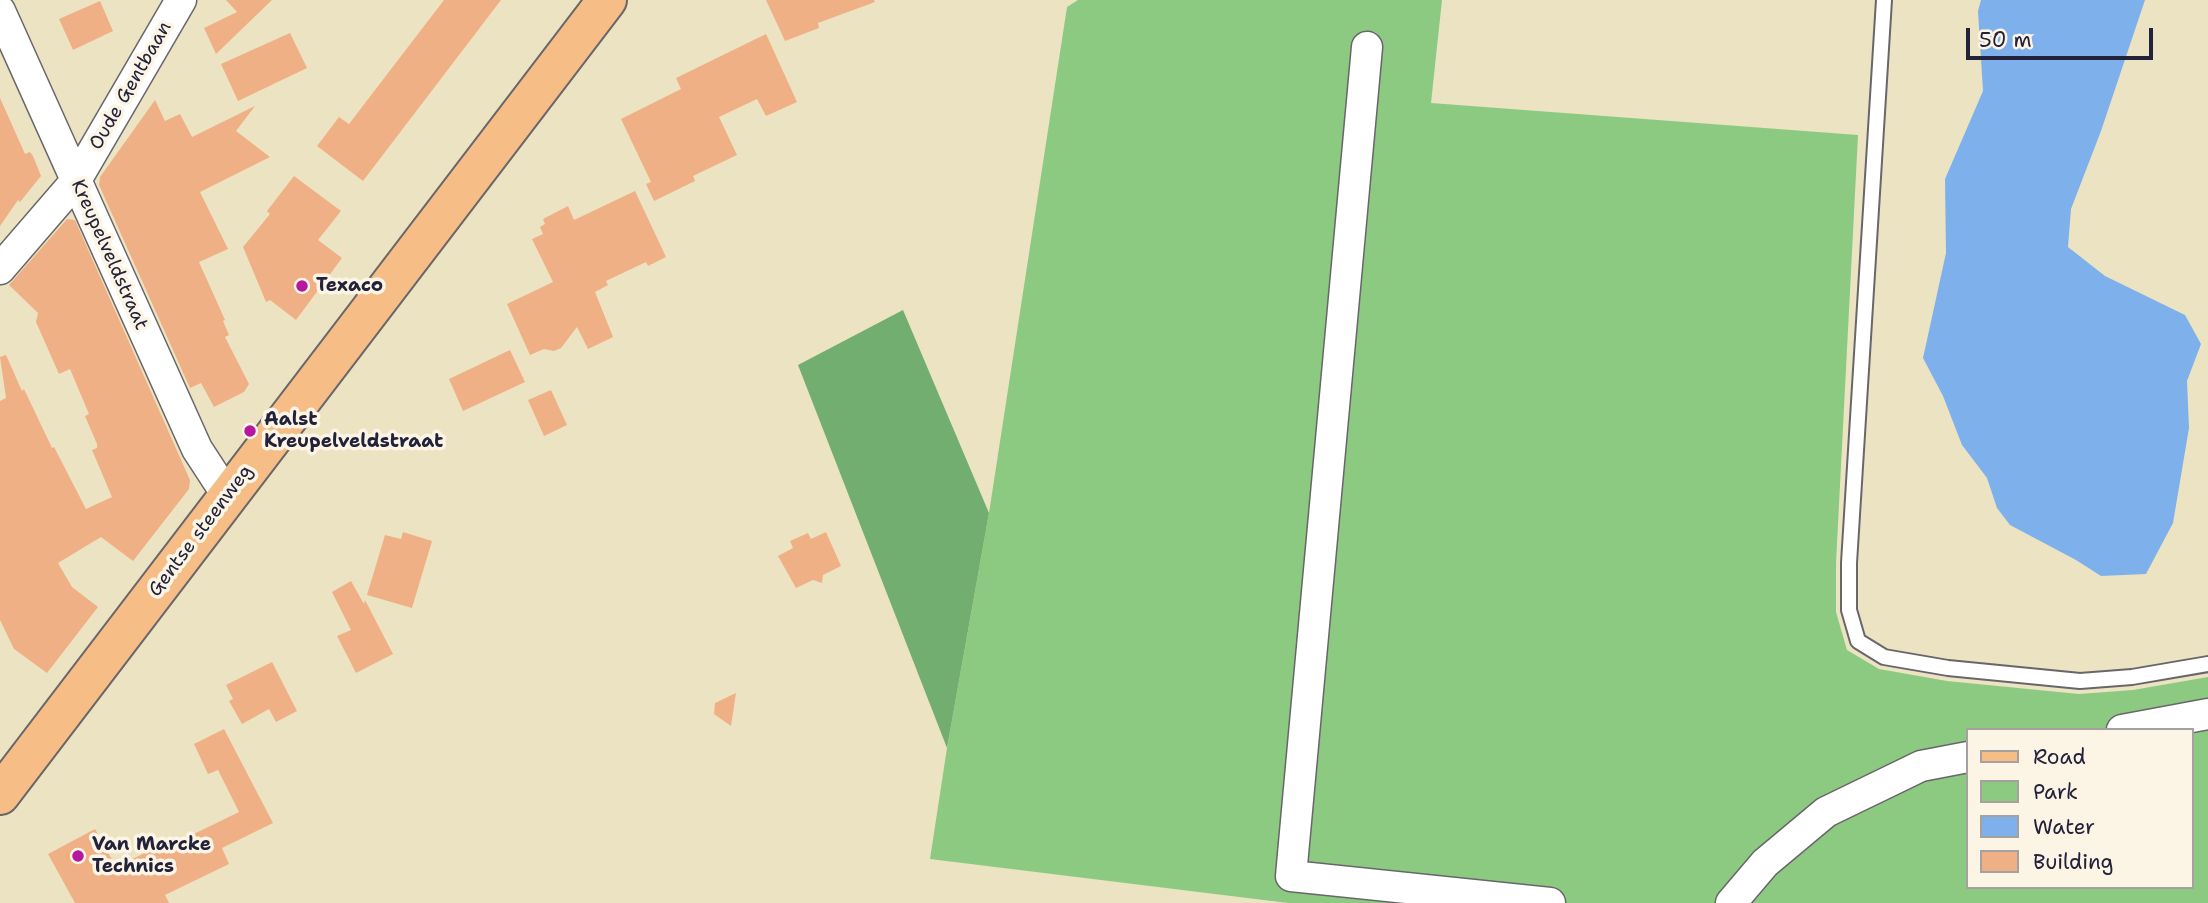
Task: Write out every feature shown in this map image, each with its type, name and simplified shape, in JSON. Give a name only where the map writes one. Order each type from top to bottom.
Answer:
[{"type":"main road","name":"Gentse steenweg","points":[[0,795],[607,0]]},
{"type":"street","name":"Oude Gentbaan","points":[[0,269],[75,181],[181,0]]},
{"type":"street","name":"Kreupelveldstraat","points":[[0,11],[197,449],[228,495]]},
{"type":"street","points":[[1367,47],[1291,876],[1550,903]]},
{"type":"street","points":[[2133,728],[2208,714]]},
{"type":"street","points":[[1731,903],[1765,863],[1826,812],[1922,766],[1966,757]]},
{"type":"lane","points":[[1884,0],[1849,563],[1849,610],[1858,641],[1884,657],[1948,668],[2080,681],[2132,677],[2208,664]]},
{"type":"green space","points":[[1078,0],[1442,0],[1431,103],[1858,135],[1836,563],[1836,612],[1847,650],[1879,669],[1947,681],[2079,694],[2133,690],[2208,677],[2208,903],[1288,903],[930,859],[989,513],[1067,7]]},
{"type":"green space","points":[[903,310],[989,513],[947,748],[798,365]]},
{"type":"water","points":[[1981,0],[2145,0],[2101,131],[2071,209],[2068,247],[2105,276],[2185,315],[2201,344],[2187,381],[2189,428],[2173,523],[2146,574],[2101,576],[2010,525],[1997,508],[1987,478],[1962,445],[1943,396],[1923,358],[1946,253],[1945,179],[1983,91],[1978,11]]},
{"type":"building","points":[[226,0],[272,0],[216,54],[204,28],[237,12]]},
{"type":"building","points":[[444,0],[501,0],[363,181],[317,146],[339,117],[349,124]]},
{"type":"building","points":[[766,0],[875,2],[818,23],[819,28],[785,41]]},
{"type":"building","points":[[100,1],[113,31],[73,50],[59,19]]},
{"type":"building","points":[[290,33],[307,68],[238,101],[221,64]]},
{"type":"building","points":[[766,34],[797,102],[766,116],[757,99],[719,117],[737,155],[693,176],[695,181],[654,201],[646,184],[651,182],[621,119],[681,89],[676,78]]},
{"type":"building","points":[[0,98],[25,154],[30,152],[33,156],[41,176],[20,202],[18,200],[0,226]]},
{"type":"building","points":[[155,100],[165,121],[180,114],[192,137],[255,106],[236,131],[270,157],[200,192],[228,249],[199,262],[225,320],[223,321],[229,335],[225,337],[249,384],[244,392],[214,407],[201,383],[190,388],[99,185],[100,177]]},
{"type":"building","points":[[294,176],[341,211],[318,240],[342,258],[296,320],[270,300],[266,302],[243,247],[270,214],[267,211]]},
{"type":"building","points":[[635,191],[666,257],[648,266],[646,262],[606,281],[608,285],[595,292],[613,337],[588,349],[577,327],[561,348],[554,351],[544,349],[530,355],[507,304],[553,282],[532,239],[543,234],[540,227],[545,224],[543,219],[568,206],[574,220]]},
{"type":"building","points":[[67,219],[75,220],[190,480],[189,489],[133,561],[101,537],[58,563],[72,587],[98,607],[47,673],[14,649],[0,620],[0,401],[6,398],[0,357],[6,355],[22,391],[24,389],[52,448],[54,447],[86,509],[112,497],[92,450],[97,448],[97,444],[85,416],[89,414],[70,369],[59,374],[36,322],[38,313],[9,285]]},
{"type":"building","points":[[510,350],[525,382],[463,411],[449,379]]},
{"type":"building","points":[[551,390],[567,425],[544,436],[528,400]]},
{"type":"building","points":[[403,532],[432,541],[412,608],[367,595],[385,535],[401,539]]},
{"type":"building","points":[[826,532],[841,566],[823,575],[822,583],[813,580],[796,588],[778,556],[793,548],[790,541],[808,533],[811,539]]},
{"type":"building","points":[[351,581],[364,604],[365,600],[393,654],[356,673],[337,636],[351,630],[332,592]]},
{"type":"building","points":[[272,662],[297,711],[276,722],[269,709],[242,724],[229,701],[233,699],[226,685]]},
{"type":"building","points":[[736,693],[731,726],[714,714],[715,703]]},
{"type":"building","points":[[224,729],[273,823],[222,848],[229,864],[165,895],[169,903],[75,903],[48,854],[95,829],[116,867],[161,845],[163,849],[239,812],[218,770],[208,774],[194,744]]},
{"type":"place","name":"Texaco","points":[[302,286]]},
{"type":"place","name":"Aalst Kreupelveldstraat","points":[[250,431]]},
{"type":"place","name":"Van Marcke Technics","points":[[78,856]]}]
